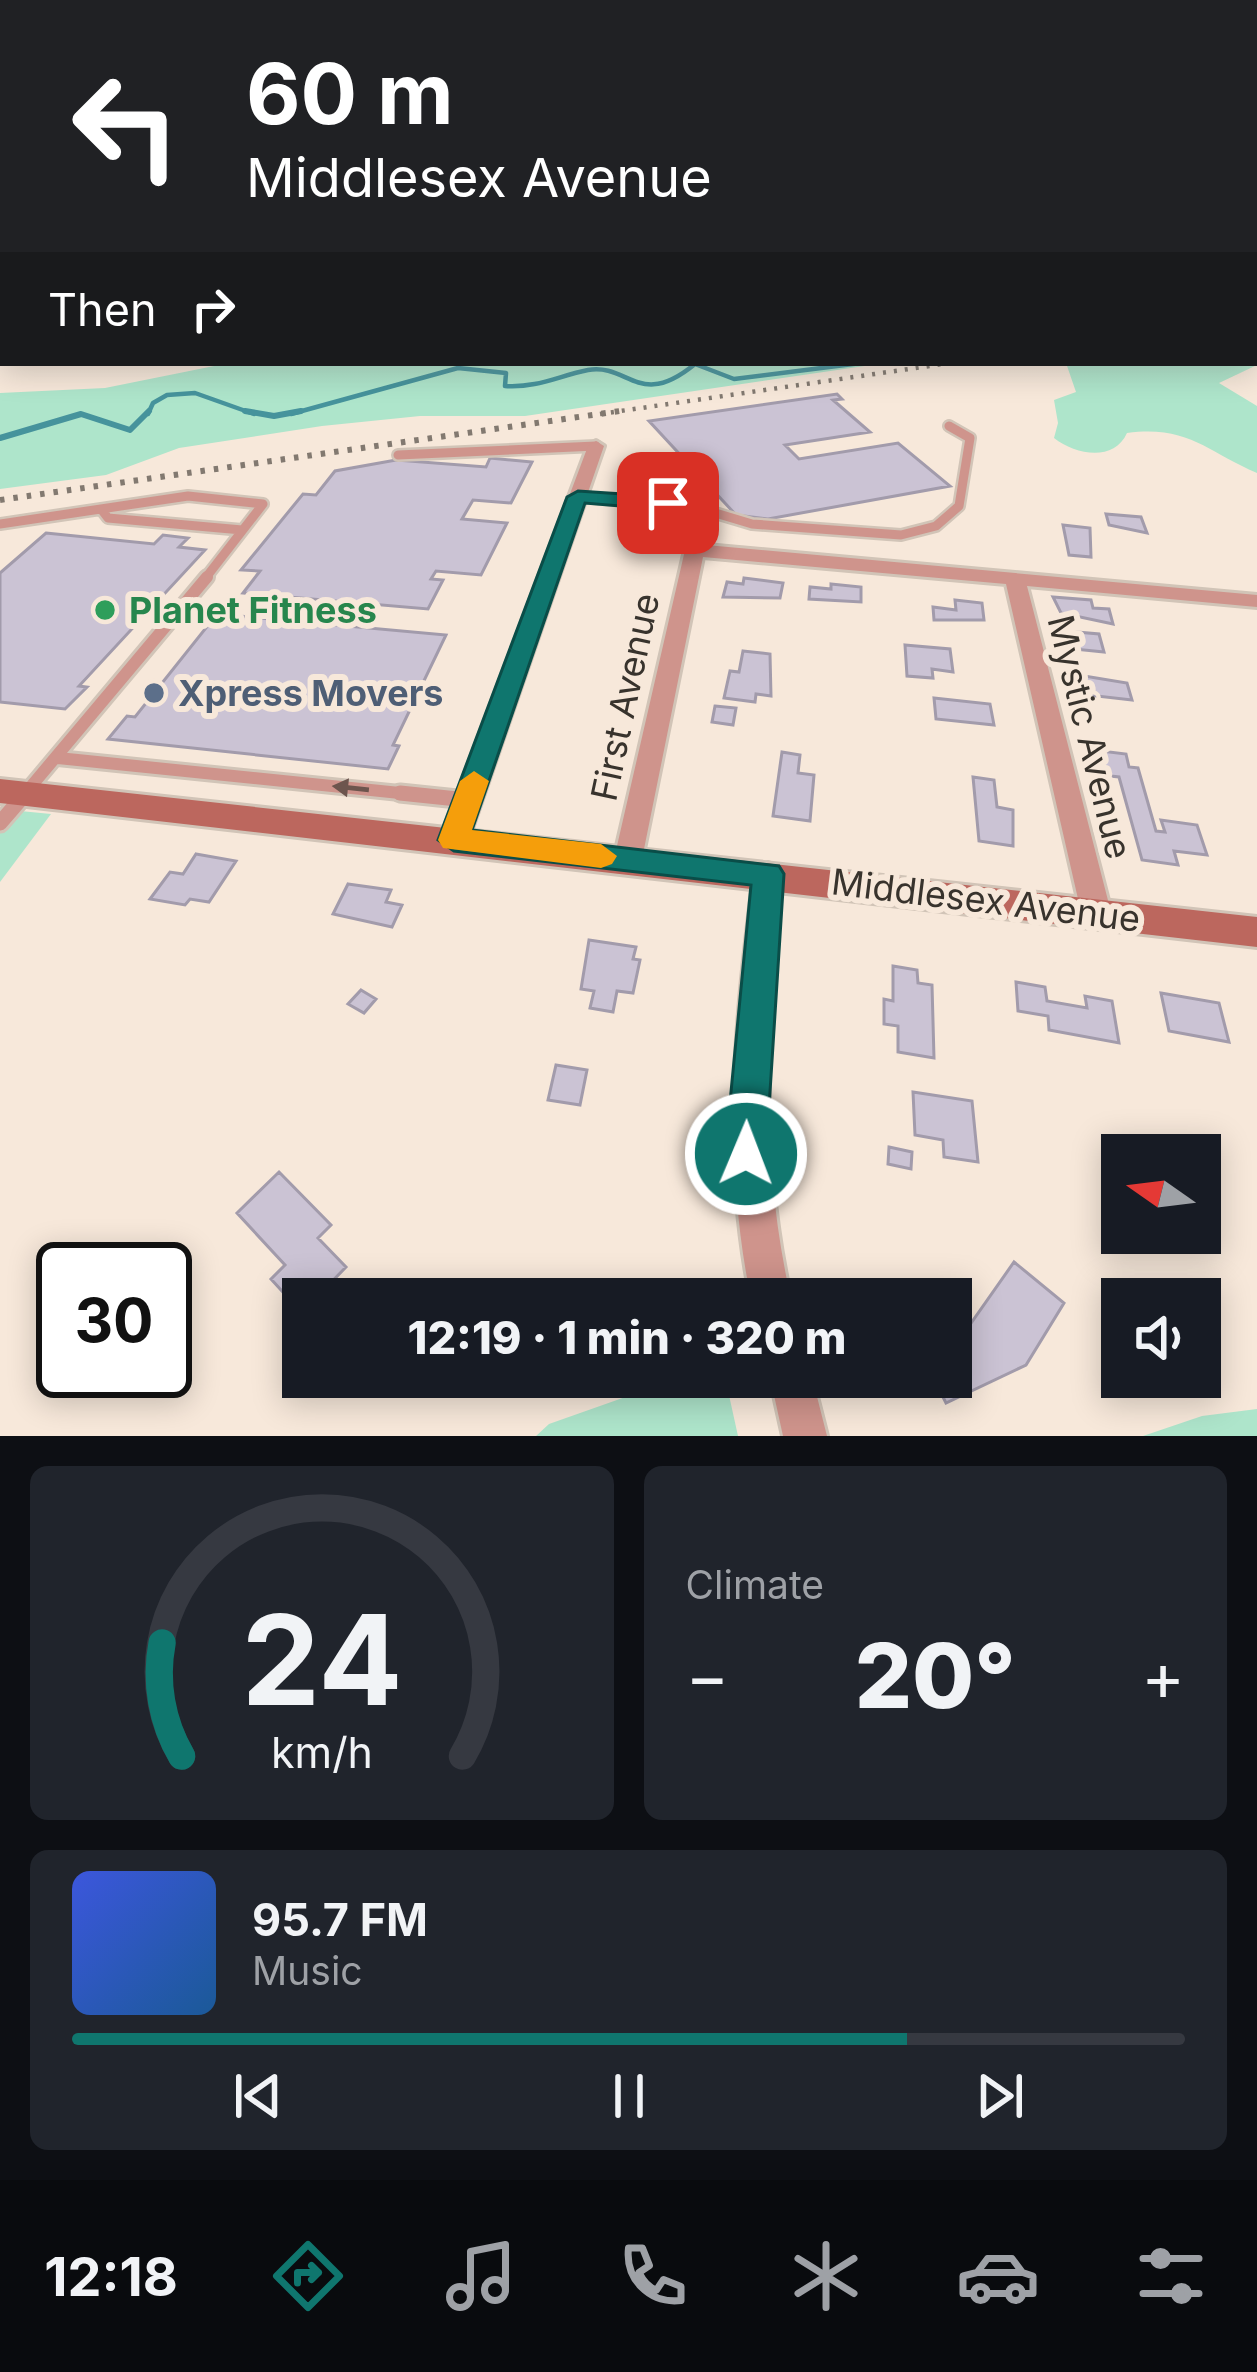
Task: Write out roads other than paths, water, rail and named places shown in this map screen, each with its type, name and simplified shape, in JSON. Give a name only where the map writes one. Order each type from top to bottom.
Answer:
[{"type":"main road","name":"Middlesex Avenue","points":[[14,792],[1257,932]]},
{"type":"street","points":[[454,840],[596,446]]},
{"type":"street","name":"Mystic Avenue","points":[[695,550],[1257,601]]},
{"type":"street","name":"First Avenue","points":[[628,859],[695,550]]},
{"type":"street","name":"Mystic Avenue","points":[[1015,580],[1096,912]]},
{"type":"street","points":[[766,1278],[757,1244],[746,1154],[768,874]]},
{"type":"street","points":[[796,1398],[806,1436]]},
{"type":"lane","points":[[578,497],[692,506],[752,524],[848,535],[913,534],[949,519],[962,499],[970,438],[949,426]]},
{"type":"lane","points":[[398,455],[596,446]]},
{"type":"lane","points":[[0,524],[192,495],[262,502],[58,758],[14,792],[0,823]]},
{"type":"lane","points":[[101,509],[105,518],[242,530]]},
{"type":"lane","points":[[58,758],[468,800]]},
{"type":"waterway","points":[[291,414],[458,368],[506,373],[505,386],[517,386],[588,370],[660,383],[692,366]]},
{"type":"waterway","points":[[700,366],[734,379],[837,366]]},
{"type":"waterway","points":[[148,414],[153,403],[167,395],[195,393],[246,411]]},
{"type":"waterway","points":[[0,438],[81,414],[130,430],[149,411]]},
{"type":"waterway","points":[[246,411],[274,416],[301,411]]},
{"type":"waterway","points":[[246,411],[254,414]]},
{"type":"railway","points":[[600,414],[929,366]]},
{"type":"railway","points":[[0,500],[620,411]]},
{"type":"place","name":"Planet Fitness","points":[[105,610]]},
{"type":"place","name":"Xpress Movers","points":[[154,693]]}]
